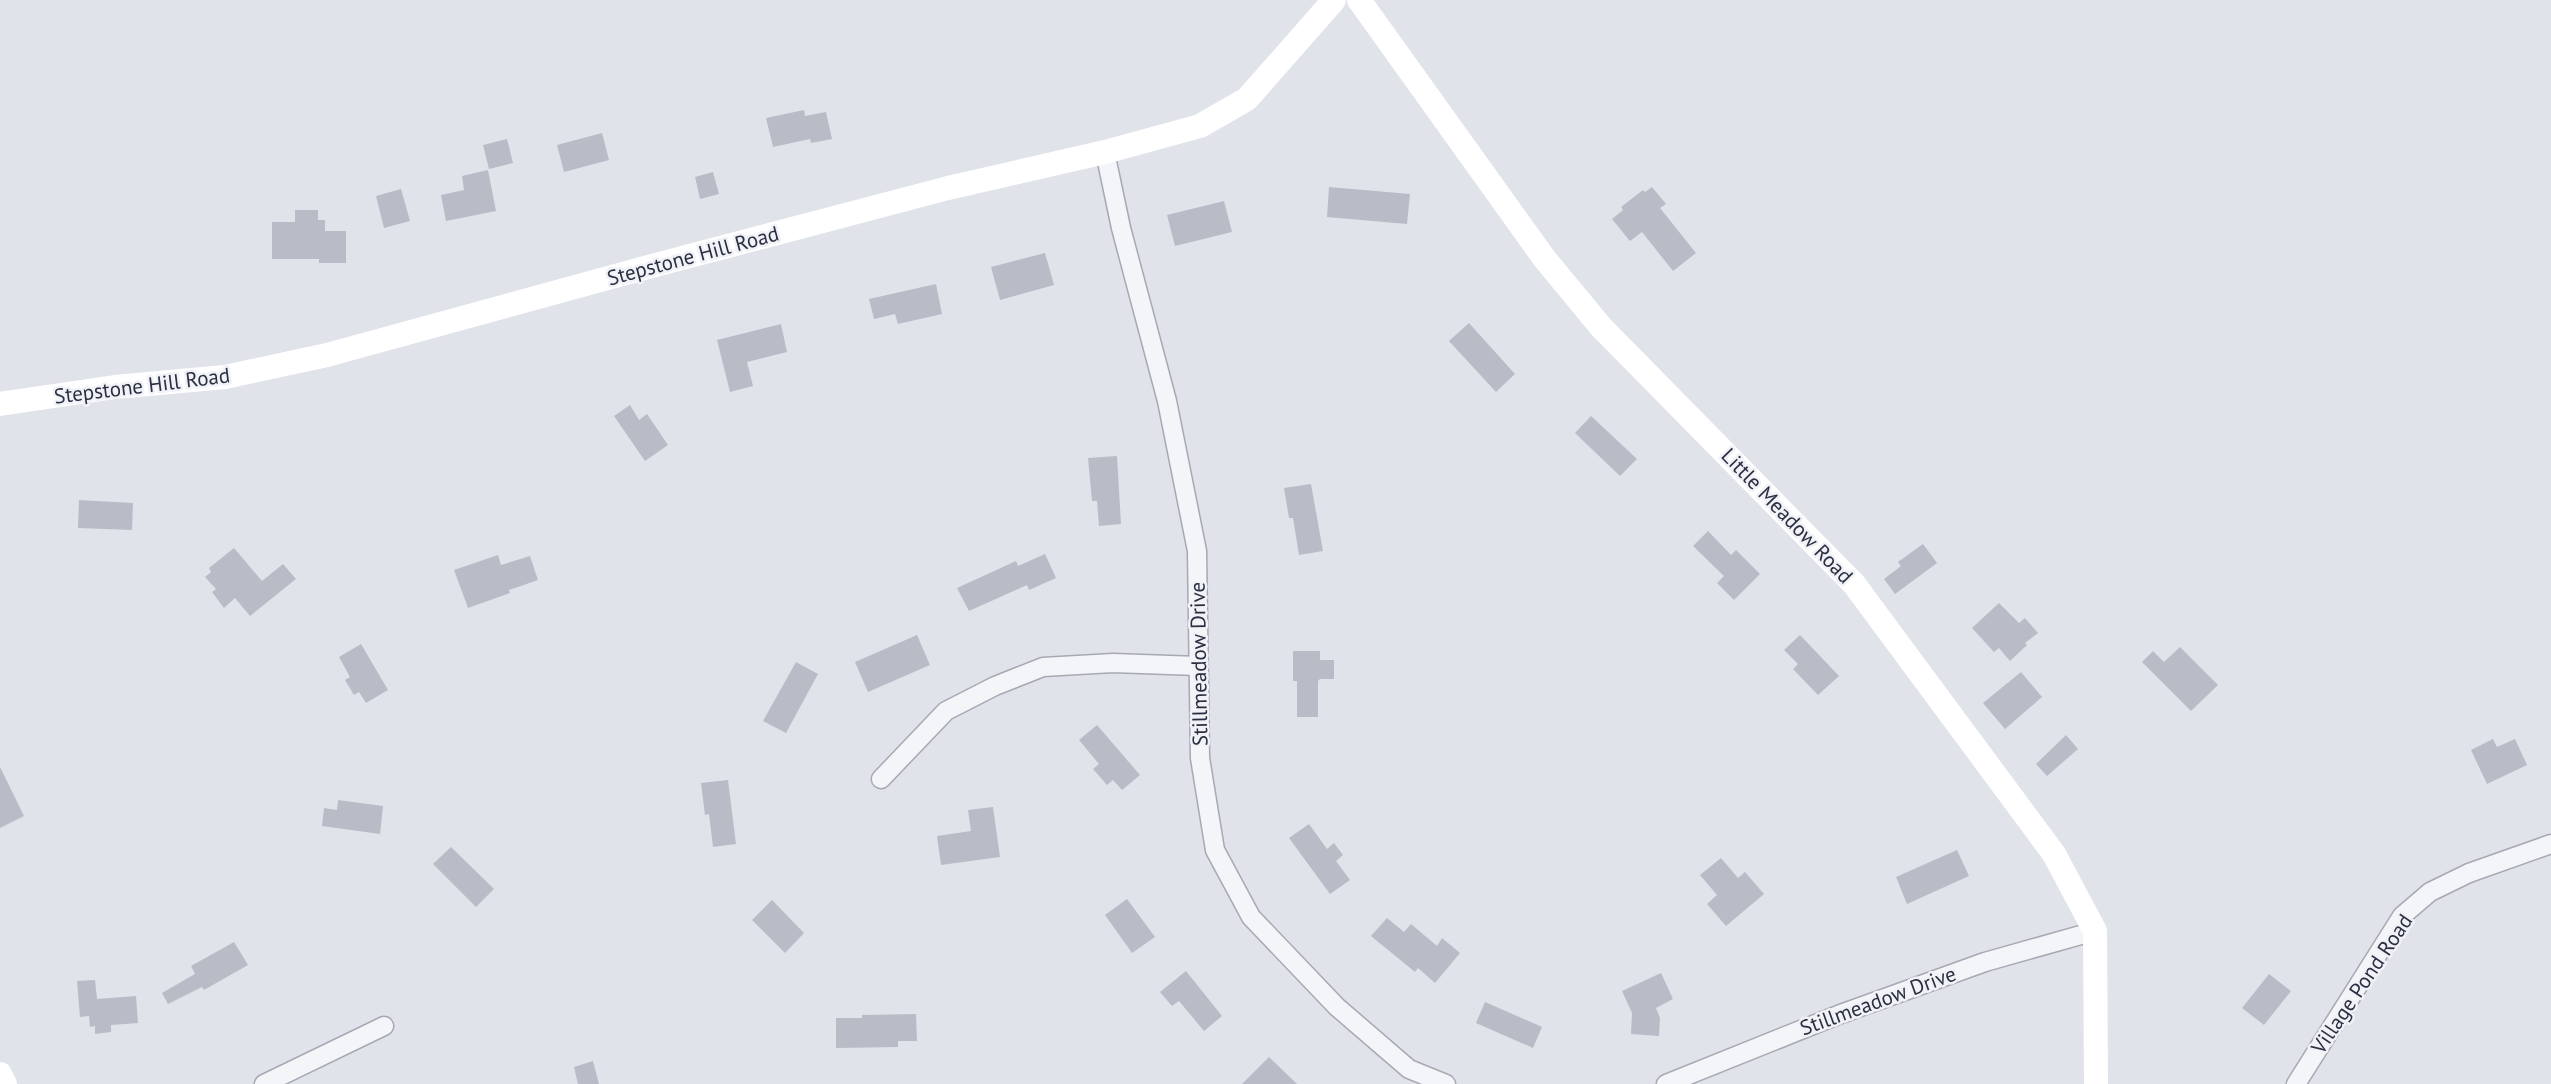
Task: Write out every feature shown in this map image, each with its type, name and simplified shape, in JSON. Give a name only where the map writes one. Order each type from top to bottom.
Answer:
[{"type":"street","name":"Stepstone Hill Road","points":[[0,404],[115,387],[225,377],[327,355],[948,188],[1105,152],[1200,126],[1247,99],[1334,0]]},
{"type":"street","name":"Little Meadow Road","points":[[1359,0],[1544,258],[1601,327],[1854,584],[2054,855],[2095,930],[2096,1084]]},
{"type":"street","name":"Stillmeadow Drive","points":[[1105,152],[1121,228],[1167,401],[1197,551],[1200,758],[1215,850],[1251,917],[1338,1007],[1409,1069],[1446,1084]]},
{"type":"street","points":[[881,779],[946,711],[995,686],[1043,667],[1112,663],[1198,666]]},
{"type":"street","name":"Village Pond Road","points":[[2296,1084],[2402,916],[2430,892],[2469,873],[2551,844]]},
{"type":"street","name":"Stillmeadow Drive","points":[[1666,1084],[1838,1014],[1985,962],[2095,930]]},
{"type":"street","points":[[264,1084],[384,1026]]},
{"type":"street","points":[[0,1074],[5,1084]]},
{"type":"building","points":[[804,110],[805,116],[826,112],[832,139],[811,143],[810,139],[773,147],[766,118]]},
{"type":"building","points":[[602,133],[609,160],[564,172],[557,145]]},
{"type":"building","points":[[507,139],[513,163],[489,169],[483,145]]},
{"type":"building","points":[[488,170],[496,211],[446,221],[441,195],[464,190],[462,176]]},
{"type":"building","points":[[713,172],[719,194],[700,199],[695,177]]},
{"type":"building","points":[[1329,187],[1410,194],[1407,224],[1327,217]]},
{"type":"building","points":[[1652,187],[1666,204],[1660,208],[1696,253],[1673,271],[1642,232],[1630,241],[1612,219],[1623,210],[1621,207],[1643,190],[1645,192]]},
{"type":"building","points":[[401,189],[410,221],[384,228],[376,196]]},
{"type":"building","points":[[1224,201],[1232,232],[1175,246],[1167,215]]},
{"type":"building","points":[[295,210],[318,210],[318,220],[325,220],[325,231],[346,231],[346,263],[319,263],[319,259],[272,259],[272,222],[295,222]]},
{"type":"building","points":[[1045,253],[1054,285],[1000,300],[991,267]]},
{"type":"building","points":[[936,284],[942,314],[898,324],[895,314],[874,319],[869,299]]},
{"type":"building","points":[[1469,323],[1515,374],[1496,392],[1449,341]]},
{"type":"building","points":[[781,324],[787,352],[747,362],[753,386],[730,392],[717,340]]},
{"type":"building","points":[[630,405],[639,420],[647,414],[668,445],[645,461],[614,416]]},
{"type":"building","points":[[1591,416],[1637,459],[1620,476],[1575,433]]},
{"type":"building","points":[[1117,456],[1121,524],[1099,526],[1097,501],[1092,501],[1088,458]]},
{"type":"building","points":[[1311,484],[1323,551],[1299,555],[1293,518],[1289,518],[1284,488]]},
{"type":"building","points":[[79,500],[133,503],[132,530],[78,528]]},
{"type":"building","points":[[1708,531],[1731,555],[1736,550],[1760,574],[1734,600],[1717,583],[1724,576],[1693,546]]},
{"type":"building","points":[[1923,544],[1937,563],[1895,594],[1884,579],[1901,566],[1898,562]]},
{"type":"building","points":[[234,548],[262,581],[283,564],[296,579],[250,616],[235,598],[224,608],[212,592],[216,589],[205,577],[211,572],[209,568]]},
{"type":"building","points":[[1045,554],[1056,578],[1029,590],[1027,585],[969,611],[957,588],[1016,561],[1018,566]]},
{"type":"building","points":[[498,555],[501,565],[530,556],[538,580],[468,608],[454,570]]},
{"type":"building","points":[[1999,603],[2019,623],[2025,618],[2038,633],[2025,643],[2027,645],[2010,661],[1999,648],[1994,652],[1972,628]]},
{"type":"building","points":[[917,635],[930,665],[868,692],[855,662]]},
{"type":"building","points":[[1800,635],[1839,676],[1818,695],[1793,669],[1798,664],[1784,650]]},
{"type":"building","points":[[361,644],[388,690],[366,703],[359,692],[354,695],[345,680],[350,677],[339,657]]},
{"type":"building","points":[[2180,647],[2218,685],[2191,711],[2142,662],[2153,651],[2164,662]]},
{"type":"building","points":[[1293,651],[1320,651],[1320,660],[1334,660],[1334,679],[1318,681],[1318,717],[1297,717],[1297,681],[1293,681]]},
{"type":"building","points":[[796,662],[818,674],[786,733],[763,721]]},
{"type":"building","points":[[2021,672],[2042,697],[2005,729],[1983,703]]},
{"type":"building","points":[[1097,725],[1140,775],[1122,790],[1113,780],[1107,785],[1093,769],[1099,764],[1079,740]]},
{"type":"building","points":[[2066,735],[2078,749],[2047,776],[2036,764]]},
{"type":"building","points":[[2493,739],[2497,747],[2515,739],[2527,765],[2487,784],[2471,750]]},
{"type":"building","points":[[0,767],[24,816],[0,828]]},
{"type":"building","points":[[728,780],[736,844],[713,847],[709,814],[705,815],[701,783]]},
{"type":"building","points":[[338,800],[383,806],[380,834],[322,826],[324,808],[337,810]]},
{"type":"building","points":[[993,807],[1000,857],[941,865],[937,836],[971,831],[968,810]]},
{"type":"building","points":[[1309,824],[1327,849],[1334,843],[1343,855],[1336,861],[1350,880],[1330,894],[1289,838]]},
{"type":"building","points":[[451,847],[494,889],[476,907],[433,864]]},
{"type":"building","points":[[1957,850],[1969,876],[1907,904],[1896,877]]},
{"type":"building","points":[[1721,858],[1738,878],[1745,872],[1764,894],[1726,926],[1707,904],[1717,895],[1700,875]]},
{"type":"building","points":[[1127,899],[1155,937],[1132,953],[1105,915]]},
{"type":"building","points":[[772,900],[804,933],[785,953],[752,920]]},
{"type":"building","points":[[1387,918],[1404,932],[1411,924],[1437,946],[1442,938],[1460,953],[1435,983],[1418,968],[1415,972],[1371,936]]},
{"type":"building","points":[[234,942],[248,965],[204,990],[202,987],[168,1004],[162,993],[195,974],[191,966]]},
{"type":"building","points":[[1186,971],[1222,1016],[1204,1031],[1179,1001],[1172,1006],[1160,992]]},
{"type":"building","points":[[1661,973],[1673,999],[1656,1008],[1660,1018],[1659,1036],[1631,1034],[1632,1013],[1622,991]]},
{"type":"building","points":[[2269,974],[2291,991],[2264,1025],[2242,1008]]},
{"type":"building","points":[[95,980],[97,999],[136,996],[138,1023],[111,1025],[111,1032],[95,1034],[95,1026],[90,1027],[89,1016],[80,1017],[77,981]]},
{"type":"building","points":[[1485,1002],[1542,1027],[1533,1048],[1476,1023]]},
{"type":"building","points":[[916,1014],[917,1041],[898,1041],[898,1047],[836,1048],[836,1018]]},
{"type":"building","points":[[1269,1057],[1297,1084],[1242,1084]]},
{"type":"building","points":[[593,1061],[599,1084],[578,1084],[574,1067]]}]
